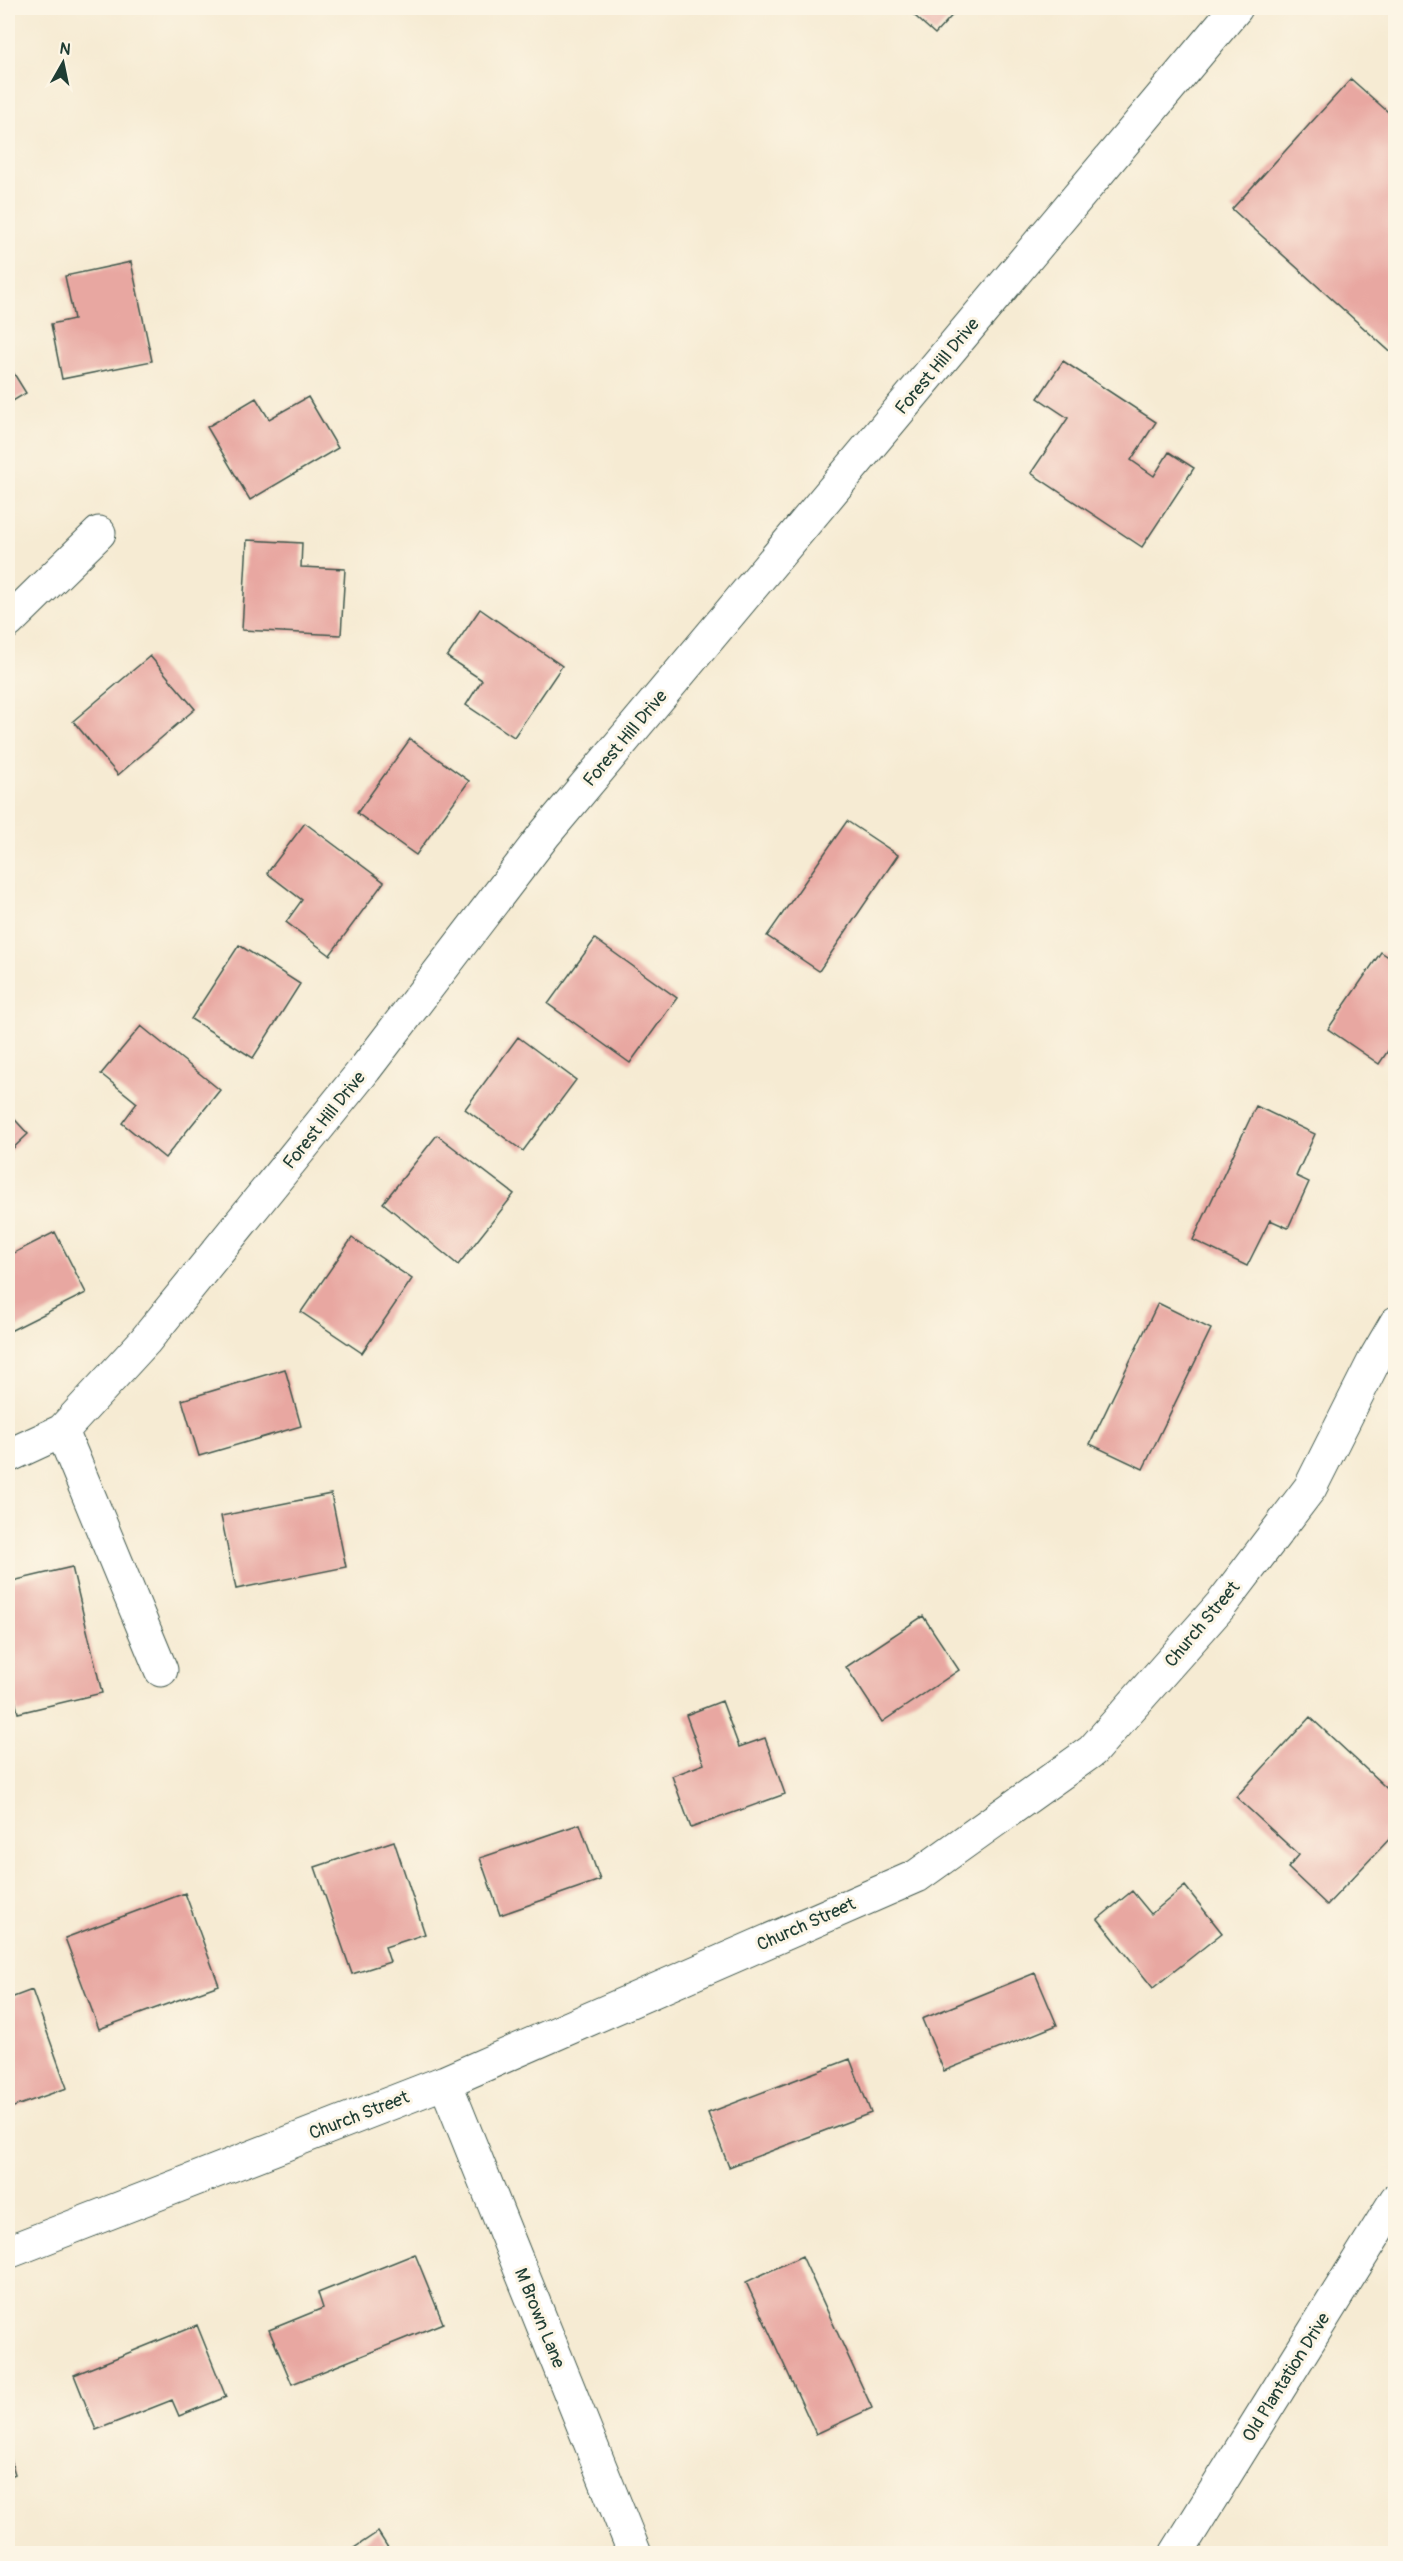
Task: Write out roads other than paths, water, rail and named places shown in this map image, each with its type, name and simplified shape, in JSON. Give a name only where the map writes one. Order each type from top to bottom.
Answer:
[{"type":"street","name":"Forest Hill Drive","points":[[8,1456],[62,1431],[145,1341],[365,1069],[544,835],[1236,8]]},
{"type":"street","points":[[8,622],[99,533]]},
{"type":"street","name":"Church Street","points":[[8,2252],[444,2082],[917,1876],[1092,1751],[1221,1605],[1310,1488],[1395,1323]]},
{"type":"street","points":[[62,1431],[161,1670]]},
{"type":"street","name":"M Brown Lane","points":[[444,2082],[635,2553]]},
{"type":"street","name":"Old Plantation Drive","points":[[1176,2553],[1395,2200]]}]
